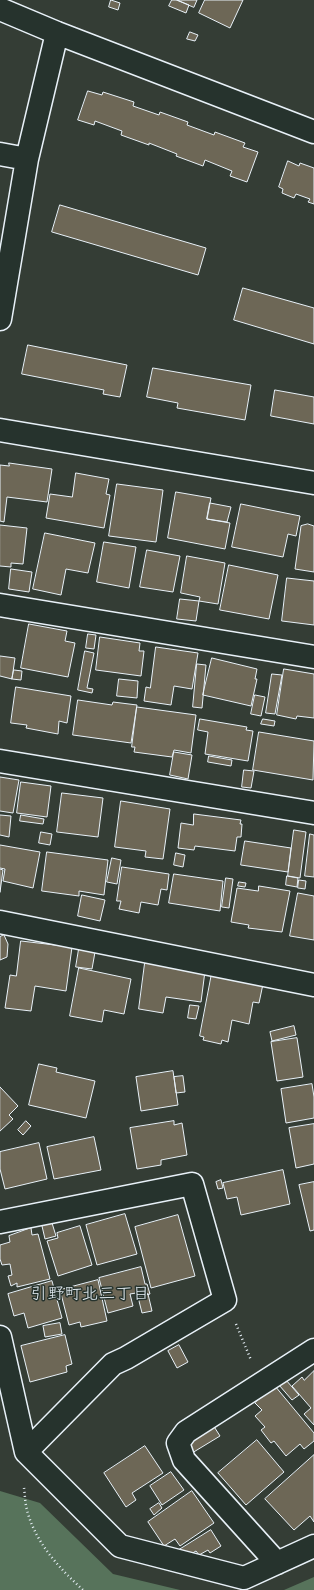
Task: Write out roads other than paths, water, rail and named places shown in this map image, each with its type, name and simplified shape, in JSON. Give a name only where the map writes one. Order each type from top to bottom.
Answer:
[{"type":"street","points":[[0,9],[57,33],[314,132]]},
{"type":"street","points":[[0,320],[27,159],[57,33]]},
{"type":"street","points":[[0,154],[27,159]]},
{"type":"street","points":[[0,430],[314,483]]},
{"type":"street","points":[[0,605],[314,658]]},
{"type":"street","points":[[0,761],[314,813]]},
{"type":"street","points":[[0,922],[314,985]]},
{"type":"street","points":[[0,1222],[192,1184],[225,1300],[113,1364],[26,1452]]},
{"type":"street","points":[[0,1338],[26,1452],[120,1546],[244,1578],[314,1546]]},
{"type":"street","points":[[277,1563],[184,1460],[178,1443],[186,1432],[314,1350]]},
{"type":"district","name":"引野町北三丁目","points":[[90,1297]]}]
